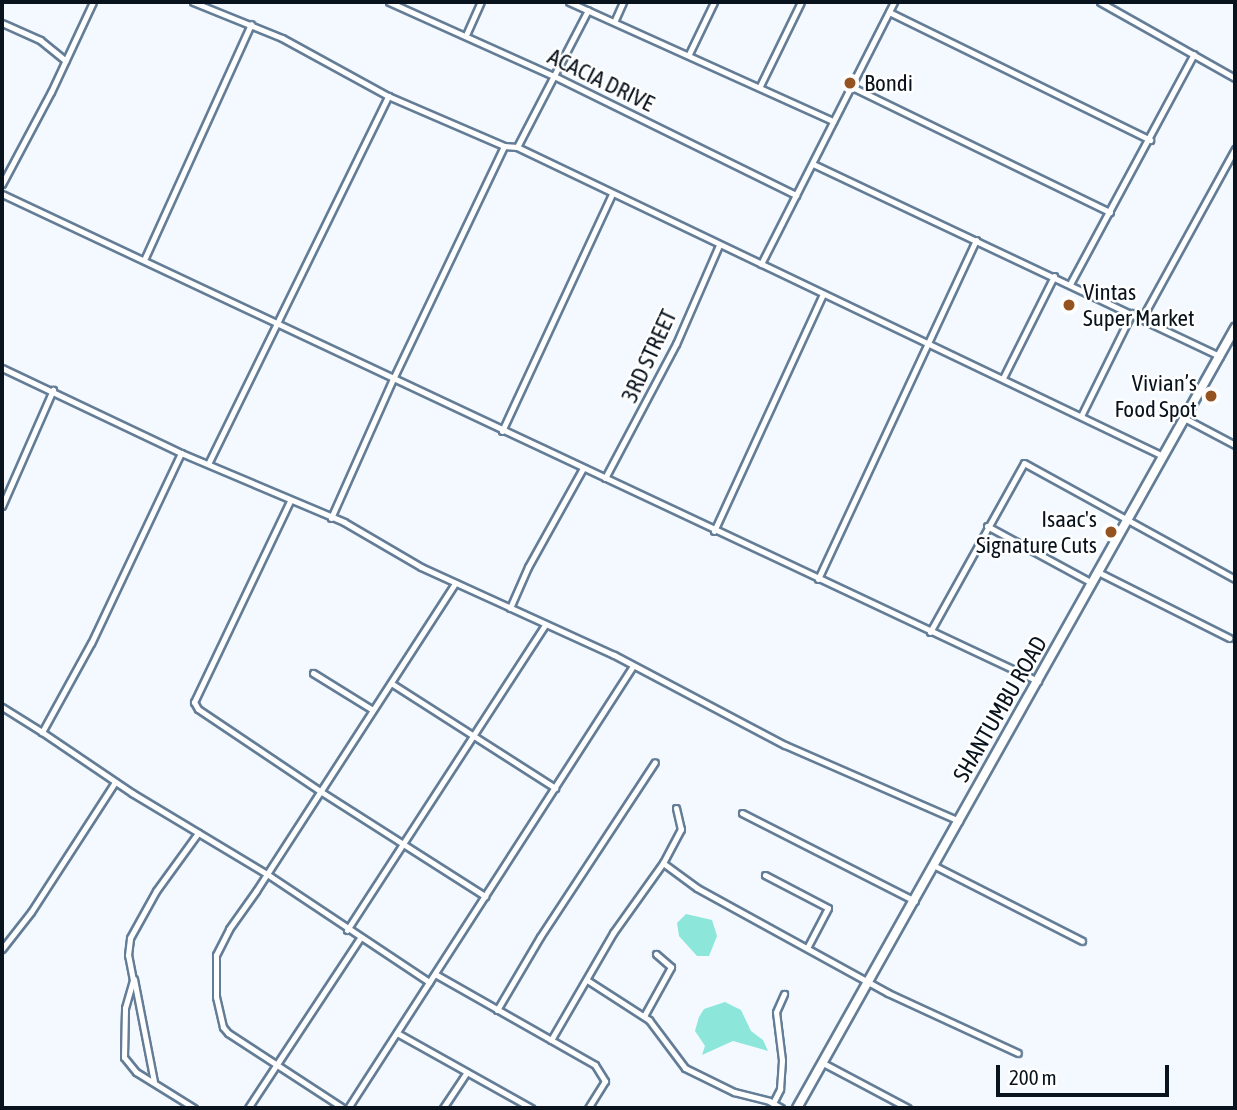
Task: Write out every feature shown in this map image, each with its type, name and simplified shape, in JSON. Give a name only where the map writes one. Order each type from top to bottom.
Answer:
[{"type":"street","points":[[2,184],[66,61],[93,2]]},
{"type":"street","points":[[195,2],[251,24],[388,96],[504,146],[517,147],[1163,456]]},
{"type":"street","name":"ACACIA DRIVE","points":[[389,2],[455,33],[466,34],[796,195]]},
{"type":"street","points":[[466,34],[481,2]]},
{"type":"street","points":[[569,2],[615,20],[833,121]]},
{"type":"street","points":[[615,20],[624,2]]},
{"type":"street","points":[[689,54],[714,2]]},
{"type":"street","points":[[760,86],[801,2]]},
{"type":"street","points":[[761,264],[894,2]]},
{"type":"street","points":[[1100,2],[1235,78]]},
{"type":"street","points":[[517,147],[587,10]]},
{"type":"street","points":[[889,12],[1150,140]]},
{"type":"street","points":[[2,23],[40,40],[66,61]]},
{"type":"street","points":[[144,260],[251,24]]},
{"type":"street","points":[[1070,284],[1194,54]]},
{"type":"street","points":[[850,86],[1110,212]]},
{"type":"street","points":[[208,464],[388,96]]},
{"type":"street","points":[[331,518],[393,379],[504,146]]},
{"type":"street","points":[[1142,318],[1235,149]]},
{"type":"street","points":[[813,164],[1220,356]]},
{"type":"street","points":[[2,194],[1039,682]]},
{"type":"street","points":[[502,430],[612,194]]},
{"type":"street","points":[[818,579],[976,240]]},
{"type":"street","name":"3RD STREET","points":[[605,478],[669,357],[719,245]]},
{"type":"street","points":[[1003,378],[1054,276]]},
{"type":"street","points":[[714,531],[822,294]]},
{"type":"street","points":[[1081,416],[1132,313]]},
{"type":"street","name":"SHANTUMBU ROAD","points":[[797,1108],[1039,682],[1235,328]]},
{"type":"street","points":[[2,368],[181,453],[344,522],[389,551],[633,666],[785,745],[958,821]]},
{"type":"street","points":[[2,506],[53,390]]},
{"type":"street","points":[[1184,418],[1235,445]]},
{"type":"street","points":[[42,732],[91,643],[181,453]]},
{"type":"street","points":[[930,632],[1024,463],[1235,579]]},
{"type":"street","points":[[510,608],[528,567],[583,468]]},
{"type":"street","points":[[290,501],[194,702],[198,709],[320,791],[485,896]]},
{"type":"street","points":[[987,526],[1092,583]]},
{"type":"street","points":[[1098,572],[1230,638]]},
{"type":"street","points":[[342,1108],[228,1034],[223,1027],[216,998],[215,962],[220,943],[455,583]]},
{"type":"street","points":[[347,930],[545,625]]},
{"type":"street","points":[[348,1108],[633,666]]},
{"type":"street","points":[[313,673],[373,710]]},
{"type":"street","points":[[391,683],[555,788]]},
{"type":"street","points":[[2,707],[115,782],[267,874],[347,930],[429,982]]},
{"type":"street","points":[[497,1010],[540,937],[655,762]]},
{"type":"street","points":[[2,949],[31,912],[115,782]]},
{"type":"street","points":[[551,1040],[613,933],[663,863],[681,829],[676,808]]},
{"type":"street","points":[[742,813],[915,901]]},
{"type":"street","points":[[154,1082],[128,955],[130,937],[156,891],[198,833]]},
{"type":"street","points":[[663,863],[704,893],[870,982],[1018,1053]]},
{"type":"street","points":[[934,866],[1082,941]]},
{"type":"street","points":[[765,875],[828,908],[807,947]]},
{"type":"street","points":[[248,1108],[360,938]]},
{"type":"street","points":[[644,1016],[671,967],[656,954]]},
{"type":"street","points":[[435,974],[595,1065],[605,1081],[588,1108]]},
{"type":"street","points":[[133,975],[125,1009],[124,1060],[136,1072],[194,1108]]},
{"type":"street","points":[[587,980],[644,1016],[685,1068],[734,1092],[781,1108]]},
{"type":"street","points":[[773,1104],[780,1089],[782,1060],[776,1012],[784,994]]},
{"type":"street","points":[[397,1033],[528,1108]]},
{"type":"street","points":[[823,1063],[908,1108]]},
{"type":"street","points":[[443,1108],[467,1072]]},
{"type":"shaded area","points":[[686,914],[712,920],[717,936],[709,956],[697,956],[679,936],[677,923]]},
{"type":"shaded area","points":[[725,1002],[741,1010],[751,1031],[763,1040],[768,1051],[733,1041],[702,1055],[705,1046],[695,1031],[699,1017],[704,1009]]},
{"type":"place","name":"Bondi","points":[[850,83]]},
{"type":"place","name":"Vintas Super Market","points":[[1069,305]]},
{"type":"place","name":"Vivian’s Food Spot","points":[[1211,396]]},
{"type":"place","name":"Isaac's Signature Cuts","points":[[1111,532]]}]
